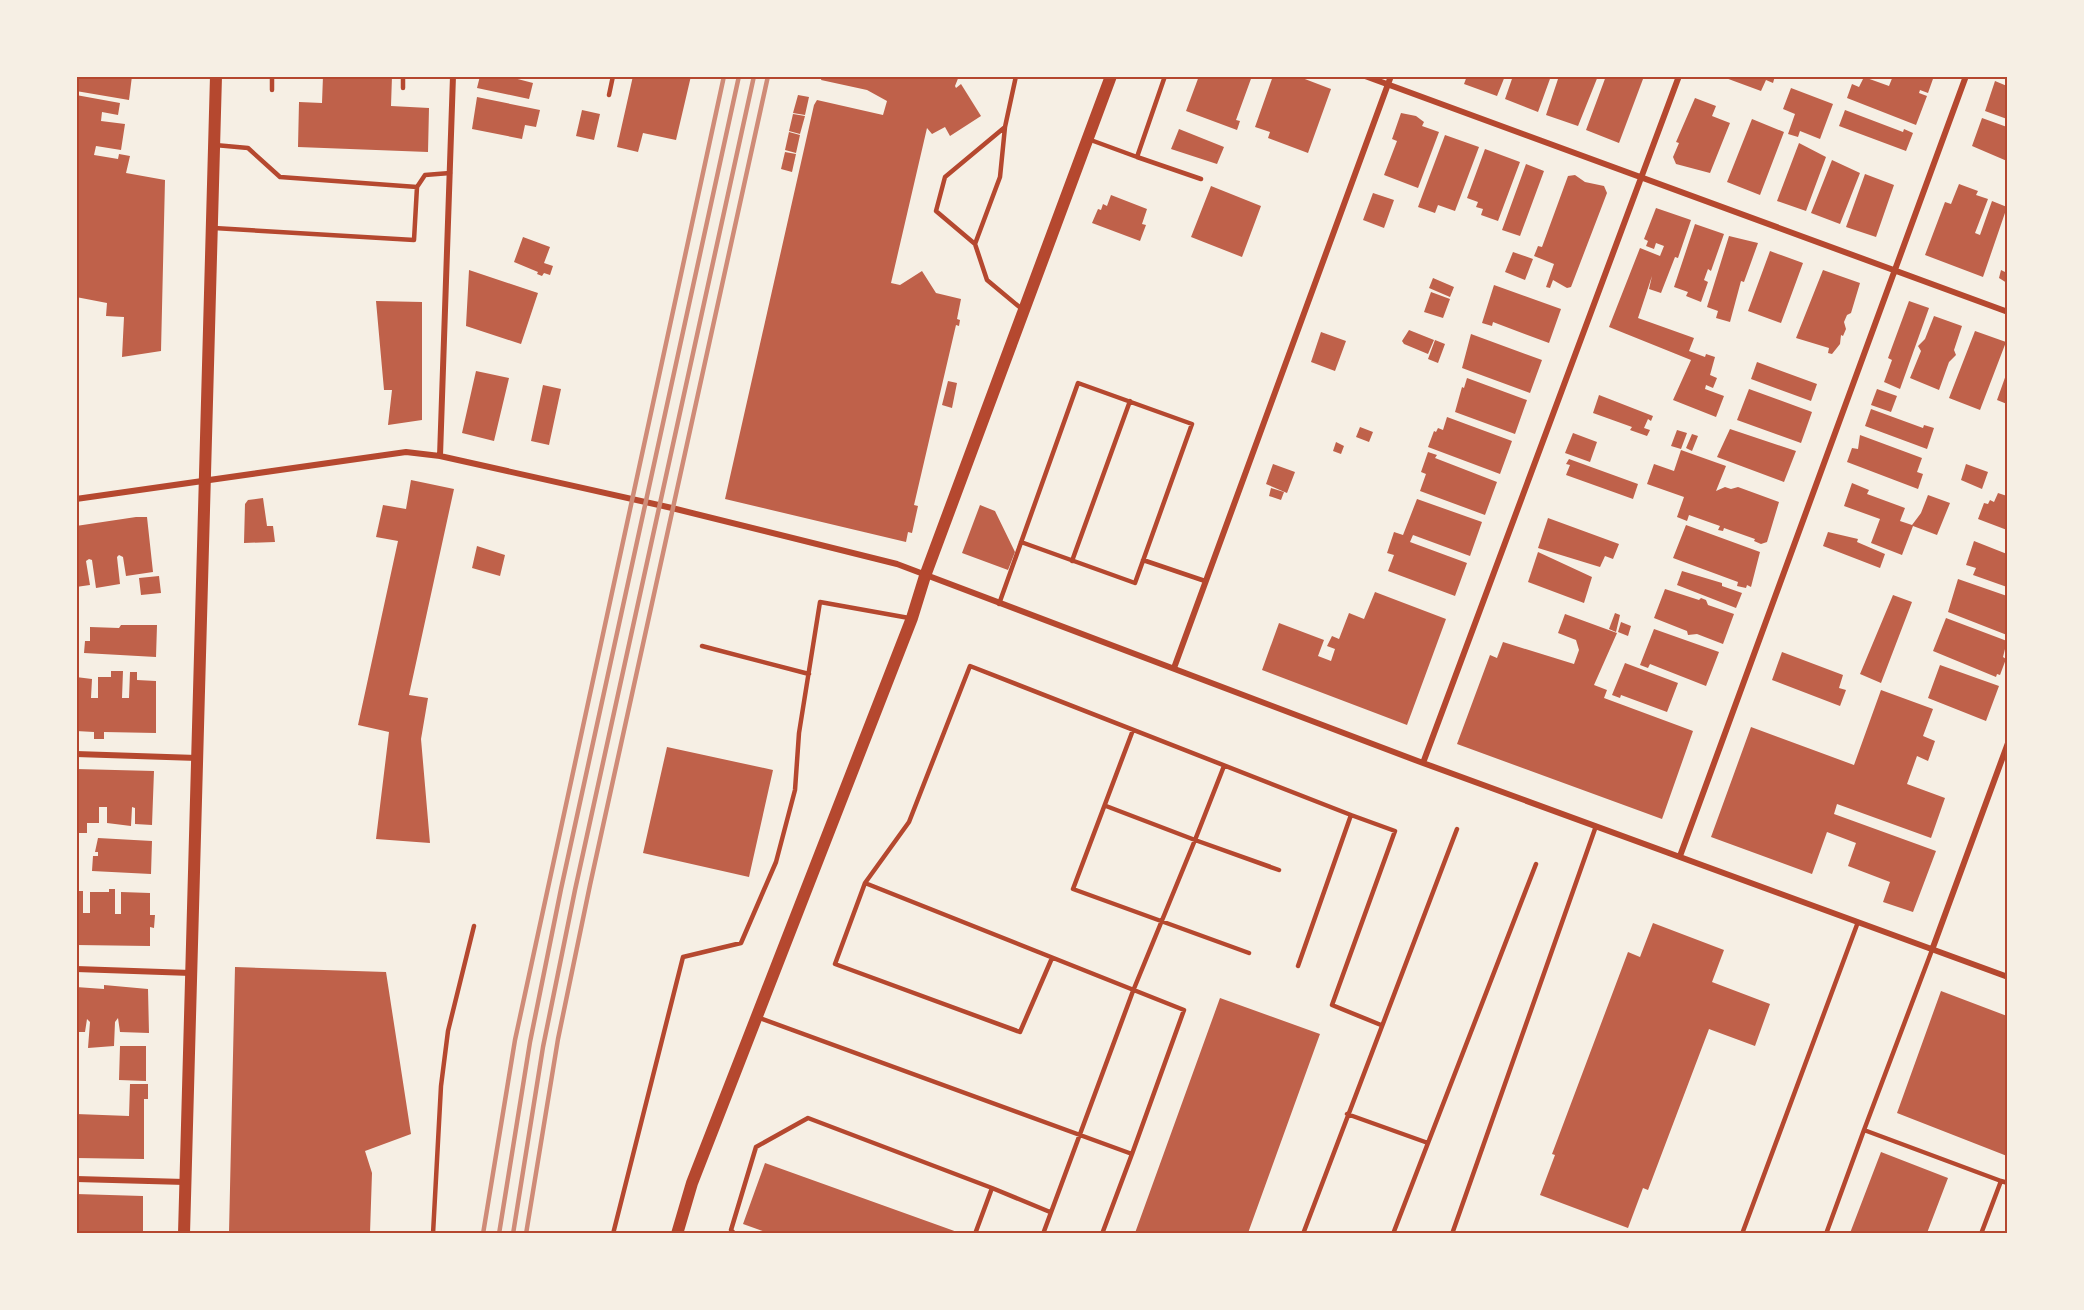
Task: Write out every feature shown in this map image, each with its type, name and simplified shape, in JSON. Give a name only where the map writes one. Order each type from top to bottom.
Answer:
[{"type":"main road","points":[[184,1233],[216,76]]},
{"type":"main road","points":[[677,1233],[692,1183],[912,618],[925,576],[1111,76]]},
{"type":"street","points":[[440,456],[453,76]]},
{"type":"street","points":[[1365,76],[2007,312]]},
{"type":"street","points":[[1174,668],[1391,76]]},
{"type":"street","points":[[1423,763],[1679,76]]},
{"type":"street","points":[[1680,856],[1966,76]]},
{"type":"street","points":[[76,499],[406,452],[440,456],[672,508],[897,564],[1423,763],[2007,977]]},
{"type":"street","points":[[1932,950],[2007,743]]},
{"type":"street","points":[[76,754],[197,758]]},
{"type":"street","points":[[76,969],[191,973]]},
{"type":"street","points":[[76,1179],[185,1182]]},
{"type":"lane","points":[[272,76],[272,90]]},
{"type":"lane","points":[[403,76],[403,88]]},
{"type":"lane","points":[[609,94],[613,76]]},
{"type":"lane","points":[[975,244],[1000,177],[1005,127],[1016,76]]},
{"type":"lane","points":[[1137,157],[1165,76]]},
{"type":"lane","points":[[1005,127],[945,177],[936,211],[975,244],[987,280],[1024,311]]},
{"type":"lane","points":[[1088,139],[1201,179]]},
{"type":"lane","points":[[214,145],[248,148],[280,177],[417,187]]},
{"type":"lane","points":[[212,228],[414,240],[417,187],[425,175],[450,173]]},
{"type":"lane","points":[[999,604],[1020,542],[1078,383],[1192,424],[1135,583],[1020,542]]},
{"type":"lane","points":[[1072,561],[1130,401]]},
{"type":"lane","points":[[1143,560],[1205,581]]},
{"type":"lane","points":[[613,1233],[683,957],[741,943],[776,862],[795,790],[799,733],[820,602],[912,618]]},
{"type":"lane","points":[[702,646],[808,674]]},
{"type":"lane","points":[[1052,958],[1020,1032],[835,964],[865,883],[909,822],[970,666],[1395,831],[1332,1005],[1381,1025]]},
{"type":"lane","points":[[1133,730],[1073,889],[1249,953]]},
{"type":"lane","points":[[1043,1233],[1132,992],[1196,840],[1224,766]]},
{"type":"lane","points":[[1106,806],[1280,870]]},
{"type":"lane","points":[[1298,966],[1351,815]]},
{"type":"lane","points":[[1452,1233],[1596,826]]},
{"type":"lane","points":[[1303,1233],[1457,829]]},
{"type":"lane","points":[[1393,1233],[1536,864]]},
{"type":"lane","points":[[865,883],[1132,992],[1184,1010],[1102,1233]]},
{"type":"lane","points":[[1742,1233],[1858,922]]},
{"type":"lane","points":[[433,1233],[441,1086],[448,1031],[474,926]]},
{"type":"lane","points":[[1826,1233],[1932,950]]},
{"type":"lane","points":[[757,1017],[1132,1154]]},
{"type":"lane","points":[[1347,1114],[1428,1143]]},
{"type":"lane","points":[[735,1233],[731,1230],[756,1147],[808,1118],[1050,1212]]},
{"type":"lane","points":[[1864,1130],[2007,1183]]},
{"type":"lane","points":[[1982,1233],[2001,1181]]},
{"type":"lane","points":[[975,1233],[992,1188]]},
{"type":"building","points":[[76,76],[132,76],[129,100],[76,91]]},
{"type":"building","points":[[323,76],[392,76],[391,106],[429,108],[428,152],[298,147],[299,102],[322,103]]},
{"type":"building","points":[[480,76],[506,76],[533,83],[529,99],[477,88]]},
{"type":"building","points":[[633,76],[691,76],[676,140],[643,133],[638,152],[617,147]]},
{"type":"building","points":[[822,76],[959,76],[956,88],[961,84],[981,116],[950,136],[945,127],[932,134],[927,128],[891,283],[900,285],[922,271],[936,293],[961,299],[957,319],[960,320],[959,326],[956,325],[914,505],[918,506],[912,533],[908,532],[906,542],[725,499],[814,105],[817,100],[883,115],[887,101],[867,90],[821,80]]},
{"type":"building","points":[[1199,76],[1252,76],[1236,120],[1240,121],[1237,130],[1186,111]]},
{"type":"building","points":[[1273,76],[1297,76],[1331,89],[1308,153],[1268,138],[1270,132],[1255,127]]},
{"type":"building","points":[[1467,76],[1505,76],[1497,96],[1464,84]]},
{"type":"building","points":[[1513,76],[1551,76],[1538,112],[1505,99]]},
{"type":"building","points":[[1559,76],[1598,76],[1578,126],[1546,115]]},
{"type":"building","points":[[1606,76],[1643,79],[1619,143],[1586,130]]},
{"type":"building","points":[[1775,76],[1773,83],[1766,80],[1761,91],[1723,77]]},
{"type":"building","points":[[1893,76],[1934,76],[1928,93],[1920,90],[1919,93],[1927,96],[1916,125],[1847,98],[1852,84],[1859,87],[1864,77],[1889,86]]},
{"type":"building","points":[[1995,81],[2007,86],[2007,119],[1985,111]]},
{"type":"building","points":[[1791,88],[1833,104],[1820,139],[1800,131],[1798,137],[1788,134],[1795,114],[1783,109]]},
{"type":"building","points":[[76,95],[120,103],[118,115],[102,112],[101,121],[125,124],[121,150],[96,146],[94,155],[118,159],[119,154],[130,156],[126,173],[165,180],[161,351],[122,357],[124,317],[106,316],[107,303],[76,297]]},
{"type":"building","points":[[798,95],[809,97],[805,115],[793,113]]},
{"type":"building","points":[[477,97],[540,110],[536,127],[525,125],[522,139],[472,129]]},
{"type":"building","points":[[1695,98],[1716,106],[1712,116],[1730,123],[1710,173],[1676,164],[1673,157],[1679,143],[1676,142]]},
{"type":"building","points":[[582,110],[600,114],[594,140],[576,136]]},
{"type":"building","points":[[1845,110],[1903,132],[1904,129],[1913,133],[1906,151],[1839,126]]},
{"type":"building","points":[[1401,113],[1416,116],[1424,122],[1422,126],[1439,132],[1418,188],[1384,175],[1397,141],[1392,139]]},
{"type":"building","points":[[793,114],[805,116],[800,134],[789,131]]},
{"type":"building","points":[[1982,118],[2007,127],[2007,161],[1972,146]]},
{"type":"building","points":[[1752,119],[1784,132],[1760,195],[1727,182]]},
{"type":"building","points":[[1179,129],[1224,147],[1217,164],[1171,149]]},
{"type":"building","points":[[789,132],[800,135],[796,153],[785,150]]},
{"type":"building","points":[[1445,135],[1479,147],[1455,211],[1438,205],[1435,213],[1418,207]]},
{"type":"building","points":[[1799,143],[1826,157],[1806,211],[1777,201]]},
{"type":"building","points":[[1485,149],[1520,162],[1498,221],[1481,215],[1483,209],[1476,207],[1478,202],[1467,198]]},
{"type":"building","points":[[785,152],[796,154],[792,172],[781,169]]},
{"type":"building","points":[[1832,160],[1860,173],[1840,224],[1811,213]]},
{"type":"building","points":[[1526,164],[1544,171],[1520,236],[1502,230]]},
{"type":"building","points":[[1865,174],[1894,185],[1876,237],[1846,227]]},
{"type":"building","points":[[1575,175],[1585,182],[1604,186],[1607,193],[1571,287],[1567,288],[1553,280],[1550,288],[1546,287],[1554,264],[1534,256],[1538,246],[1542,247],[1568,176]]},
{"type":"building","points":[[1959,184],[1978,191],[1976,195],[1988,199],[1975,233],[1980,235],[1992,201],[2007,207],[1983,277],[1925,255],[1945,202],[1951,204]]},
{"type":"building","points":[[1211,186],[1261,206],[1242,257],[1191,237]]},
{"type":"building","points":[[1373,193],[1394,200],[1384,228],[1363,220]]},
{"type":"building","points":[[1111,195],[1147,209],[1142,224],[1146,225],[1140,241],[1092,223],[1098,209],[1101,210],[1103,204],[1107,206]]},
{"type":"building","points":[[1656,208],[1691,220],[1678,258],[1675,257],[1661,293],[1649,289],[1652,276],[1638,318],[1694,338],[1689,351],[1705,357],[1706,354],[1715,357],[1710,375],[1717,378],[1713,388],[1706,385],[1705,389],[1724,396],[1716,417],[1673,400],[1691,360],[1609,327],[1640,248],[1660,256],[1664,246],[1656,243],[1654,249],[1646,246],[1648,241],[1644,239]]},
{"type":"building","points":[[1695,224],[1724,234],[1711,271],[1708,269],[1704,280],[1708,282],[1701,302],[1686,296],[1688,292],[1674,287]]},
{"type":"building","points":[[1729,236],[1758,243],[1744,282],[1741,281],[1730,322],[1716,318],[1718,311],[1707,307]]},
{"type":"building","points":[[523,237],[550,247],[544,263],[553,266],[550,275],[544,273],[542,276],[514,262]]},
{"type":"building","points":[[1770,251],[1803,263],[1781,323],[1748,311]]},
{"type":"building","points":[[1513,252],[1533,259],[1525,280],[1505,272]]},
{"type":"building","points":[[2007,265],[2007,283],[1999,278],[2001,270],[2005,272]]},
{"type":"building","points":[[469,270],[538,293],[521,344],[466,326]]},
{"type":"building","points":[[1823,270],[1860,283],[1851,313],[1847,315],[1844,322],[1846,329],[1843,336],[1841,335],[1840,344],[1832,354],[1828,353],[1829,348],[1796,338]]},
{"type":"building","points":[[1433,278],[1454,287],[1450,297],[1429,288]]},
{"type":"building","points":[[1494,285],[1561,309],[1549,343],[1493,322],[1492,326],[1482,323]]},
{"type":"building","points":[[1431,292],[1450,299],[1443,318],[1424,312]]},
{"type":"building","points":[[376,301],[422,302],[422,420],[388,425],[392,390],[384,390]]},
{"type":"building","points":[[1909,301],[1929,308],[1900,389],[1884,382],[1892,360],[1888,358]]},
{"type":"building","points":[[1934,316],[1962,326],[1954,350],[1956,355],[1949,362],[1939,390],[1910,378],[1921,351],[1918,346],[1925,339]]},
{"type":"building","points":[[1409,330],[1434,340],[1428,354],[1404,344],[1402,341]]},
{"type":"building","points":[[1975,331],[2006,342],[1980,410],[1949,398]]},
{"type":"building","points":[[1321,332],[1346,341],[1335,371],[1311,362]]},
{"type":"building","points":[[1471,334],[1542,360],[1530,393],[1462,368]]},
{"type":"building","points":[[1435,340],[1445,344],[1438,363],[1428,359]]},
{"type":"building","points":[[1757,362],[1817,384],[1811,401],[1751,379]]},
{"type":"building","points":[[476,371],[509,378],[494,441],[462,433]]},
{"type":"building","points":[[2007,372],[2007,404],[1997,400]]},
{"type":"building","points":[[1467,378],[1527,400],[1515,434],[1455,412]]},
{"type":"building","points":[[948,381],[957,383],[952,408],[942,405]]},
{"type":"building","points":[[543,385],[561,389],[549,445],[531,441]]},
{"type":"building","points":[[1749,389],[1812,412],[1801,443],[1737,420]]},
{"type":"building","points":[[1877,389],[1897,396],[1891,412],[1871,405]]},
{"type":"building","points":[[1599,395],[1653,416],[1651,421],[1648,419],[1644,428],[1650,430],[1647,436],[1630,430],[1632,427],[1593,413]]},
{"type":"building","points":[[1871,409],[1923,428],[1924,425],[1934,428],[1927,449],[1865,426]]},
{"type":"building","points":[[1447,417],[1512,441],[1500,474],[1428,447],[1434,431],[1436,432],[1438,428],[1443,430]]},
{"type":"building","points":[[1360,427],[1373,432],[1369,442],[1356,437]]},
{"type":"building","points":[[1730,429],[1796,451],[1784,482],[1717,457]]},
{"type":"building","points":[[1677,430],[1687,433],[1681,449],[1671,446]]},
{"type":"building","points":[[1573,433],[1597,442],[1590,462],[1565,453]]},
{"type":"building","points":[[1692,434],[1698,436],[1692,451],[1686,448]]},
{"type":"building","points":[[1860,435],[1922,458],[1917,472],[1923,474],[1918,489],[1847,462],[1852,448],[1858,449]]},
{"type":"building","points":[[1336,442],[1344,446],[1341,454],[1333,451]]},
{"type":"building","points":[[1681,450],[1726,466],[1716,491],[1725,487],[1731,489],[1738,487],[1779,502],[1767,542],[1761,544],[1754,541],[1755,539],[1724,528],[1723,531],[1718,530],[1720,526],[1689,515],[1687,521],[1677,517],[1684,497],[1647,484],[1654,464],[1674,471]]},
{"type":"building","points":[[1428,452],[1437,455],[1435,458],[1497,482],[1485,515],[1420,491],[1426,474],[1421,472]]},
{"type":"building","points":[[1569,459],[1638,484],[1633,499],[1566,475],[1570,465],[1566,464]]},
{"type":"building","points":[[1273,464],[1295,472],[1287,493],[1266,484]]},
{"type":"building","points":[[1966,464],[1988,472],[1982,489],[1961,480]]},
{"type":"building","points":[[411,480],[454,489],[409,695],[428,698],[421,739],[430,843],[376,839],[389,732],[358,725],[398,541],[376,537],[383,505],[406,509]]},
{"type":"building","points":[[1852,483],[1869,490],[1867,494],[1905,508],[1900,521],[1912,525],[1921,513],[1928,495],[1950,503],[1937,535],[1913,526],[1902,555],[1871,543],[1880,519],[1844,506]]},
{"type":"building","points":[[1271,488],[1284,492],[1281,500],[1269,496]]},
{"type":"building","points":[[1998,493],[2007,496],[2007,530],[1978,519],[1984,503],[1988,504],[1990,500],[1994,502]]},
{"type":"building","points":[[263,498],[267,526],[273,526],[275,542],[244,543],[245,504],[248,500]]},
{"type":"building","points":[[1417,499],[1482,522],[1470,556],[1413,535],[1410,542],[1467,563],[1455,596],[1388,571],[1394,555],[1387,553],[1394,532],[1403,535]]},
{"type":"building","points":[[980,505],[995,511],[1015,552],[1008,570],[962,553]]},
{"type":"building","points":[[147,517],[153,572],[126,576],[123,557],[119,555],[117,557],[120,584],[96,588],[92,560],[89,559],[86,561],[90,585],[76,587],[76,526]]},
{"type":"building","points":[[1548,518],[1619,544],[1613,559],[1605,556],[1600,567],[1538,548]]},
{"type":"building","points":[[1686,525],[1760,552],[1751,587],[1737,586],[1738,582],[1673,558]]},
{"type":"building","points":[[1828,532],[1858,539],[1857,542],[1885,554],[1880,568],[1823,546]]},
{"type":"building","points":[[1974,541],[2007,554],[2007,587],[1973,575],[1976,568],[1966,565]]},
{"type":"building","points":[[477,546],[505,555],[500,576],[472,568]]},
{"type":"building","points":[[1538,552],[1592,577],[1584,603],[1528,582]]},
{"type":"building","points":[[1682,571],[1722,583],[1722,586],[1742,593],[1736,608],[1677,585]]},
{"type":"building","points":[[159,576],[161,593],[141,595],[139,578]]},
{"type":"building","points":[[1958,579],[2007,596],[2007,635],[1948,612]]},
{"type":"building","points":[[1665,589],[1699,600],[1701,598],[1706,600],[1708,605],[1734,614],[1723,644],[1697,634],[1688,635],[1687,631],[1654,618]]},
{"type":"building","points":[[1375,592],[1446,619],[1407,725],[1262,670],[1279,623],[1324,640],[1318,656],[1331,661],[1335,649],[1327,646],[1332,636],[1339,639],[1349,613],[1364,619]]},
{"type":"building","points":[[1893,595],[1912,602],[1881,683],[1860,674]]},
{"type":"building","points":[[1615,613],[1620,615],[1616,632],[1609,629]]},
{"type":"building","points":[[1565,614],[1617,633],[1594,685],[1607,690],[1604,698],[1693,731],[1662,819],[1457,744],[1490,655],[1497,658],[1503,642],[1574,664],[1579,650],[1576,640],[1558,633]]},
{"type":"building","points":[[1946,618],[2007,641],[2003,657],[2006,659],[2000,675],[1997,674],[1996,677],[1933,651]]},
{"type":"building","points":[[1621,622],[1631,626],[1628,636],[1618,632]]},
{"type":"building","points":[[121,625],[157,625],[156,657],[84,653],[85,641],[90,641],[90,627],[119,628]]},
{"type":"building","points":[[1654,629],[1719,652],[1706,686],[1650,664],[1648,668],[1640,665]]},
{"type":"building","points":[[1782,652],[1843,675],[1839,688],[1846,690],[1840,706],[1772,680]]},
{"type":"building","points":[[1625,663],[1678,683],[1667,712],[1621,695],[1620,698],[1612,695]]},
{"type":"building","points":[[1940,665],[1999,686],[1986,721],[1928,698]]},
{"type":"building","points":[[111,671],[123,671],[122,698],[129,698],[130,672],[137,672],[137,680],[156,681],[156,733],[104,732],[104,739],[94,739],[94,732],[76,731],[76,677],[92,679],[91,698],[98,698],[98,677],[111,677]]},
{"type":"building","points":[[1881,690],[1933,709],[1923,736],[1935,741],[1928,761],[1917,756],[1907,784],[1945,798],[1931,838],[1837,804],[1834,814],[1936,851],[1913,912],[1883,902],[1890,882],[1848,866],[1856,843],[1827,832],[1812,874],[1711,837],[1751,727],[1854,765]]},
{"type":"building","points":[[667,747],[773,770],[749,877],[643,853]]},
{"type":"building","points":[[76,769],[154,771],[152,825],[135,824],[135,808],[132,807],[131,826],[107,823],[107,807],[99,807],[99,823],[87,823],[87,833],[76,833]]},
{"type":"building","points":[[98,838],[152,841],[151,874],[92,871],[93,856],[98,856],[98,852],[95,852]]},
{"type":"building","points":[[109,889],[115,889],[115,914],[121,914],[121,892],[150,893],[150,915],[155,915],[154,928],[150,927],[150,946],[76,945],[76,891],[83,891],[83,913],[90,913],[90,892],[109,892]]},
{"type":"building","points":[[1653,923],[1724,950],[1712,982],[1770,1004],[1755,1046],[1709,1029],[1648,1190],[1643,1188],[1628,1228],[1540,1195],[1555,1155],[1552,1154],[1628,952],[1640,957]]},
{"type":"building","points":[[235,967],[386,972],[411,1134],[365,1151],[372,1173],[370,1233],[229,1233]]},
{"type":"building","points":[[104,985],[148,989],[149,1033],[120,1032],[118,1018],[115,1022],[114,1046],[88,1048],[90,1022],[87,1019],[85,1032],[76,1032],[76,987],[104,989]]},
{"type":"building","points":[[1941,991],[2007,1016],[2007,1156],[1897,1113]]},
{"type":"building","points":[[1220,998],[1320,1034],[1248,1233],[1135,1233]]},
{"type":"building","points":[[120,1046],[146,1046],[146,1081],[119,1080]]},
{"type":"building","points":[[130,1084],[148,1084],[148,1099],[144,1099],[144,1159],[76,1158],[76,1114],[129,1116]]},
{"type":"building","points":[[1881,1152],[1948,1178],[1927,1233],[1850,1233]]},
{"type":"building","points":[[765,1163],[960,1233],[768,1233],[743,1224]]},
{"type":"building","points":[[76,1194],[143,1196],[143,1233],[76,1233]]},
{"type":"railway","points":[[483,1234],[515,1040],[724,76]]},
{"type":"railway","points":[[499,1234],[530,1042],[561,889],[739,76]]},
{"type":"railway","points":[[513,1234],[543,1047],[575,890],[754,76]]},
{"type":"railway","points":[[526,1234],[558,1039],[590,885],[768,76]]}]
